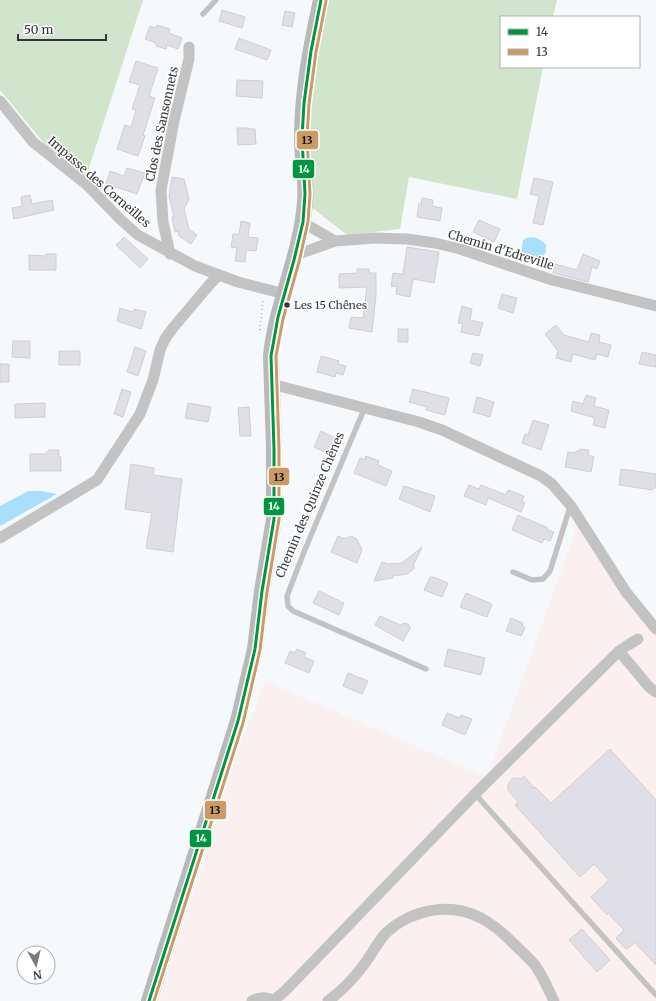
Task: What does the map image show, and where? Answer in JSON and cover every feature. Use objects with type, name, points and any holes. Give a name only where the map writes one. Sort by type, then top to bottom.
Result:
[{"type":"street","points":[[149,1001],[238,721],[255,649],[262,591],[274,519],[275,480],[271,356],[273,335],[296,255],[302,222],[305,201],[302,139],[303,119],[308,67],[321,0]]},
{"type":"street","name":"Clos des Sansonnets","points":[[170,254],[163,222],[161,190],[174,121],[189,58],[189,47]]},
{"type":"street","name":"Impasse des Corneilles","points":[[0,102],[33,142],[87,185],[138,235],[170,254],[219,276],[285,294]]},
{"type":"street","points":[[302,222],[335,241]]},
{"type":"street","name":"Chemin d'Edreville","points":[[296,255],[335,241],[375,238],[407,239],[435,243],[460,249],[552,280],[656,306]]},
{"type":"street","points":[[0,538],[97,480],[140,414],[153,380],[160,350],[165,339],[190,307],[219,276]]},
{"type":"street","points":[[272,386],[279,386],[419,422],[442,430],[541,476],[552,484],[571,506],[626,592],[656,628]]},
{"type":"street","points":[[252,1001],[262,997],[275,1001],[475,794],[619,652],[628,644],[638,639]]},
{"type":"street","points":[[619,652],[649,687],[656,692]]},
{"type":"street","points":[[328,1001],[347,985],[387,932],[415,915],[428,911],[445,909],[462,910],[482,918],[501,932],[534,964],[554,1001]]},
{"type":"lane","points":[[203,14],[216,0]]},
{"type":"lane","name":"Chemin des Quinze Chênes","points":[[365,408],[298,567],[287,596],[288,606],[293,611],[426,669]]},
{"type":"lane","points":[[513,572],[532,580],[543,579],[550,572],[571,506]]},
{"type":"lane","points":[[475,794],[656,995]]},
{"type":"path","points":[[260,336],[263,300]]},
{"type":"shaded area","points":[[577,526],[656,630],[656,1001],[159,1001],[243,737],[265,681],[487,777]]},
{"type":"green space","points":[[0,0],[143,0],[86,177],[53,154],[0,90]]},
{"type":"green space","points":[[325,0],[557,0],[553,16],[500,16],[500,68],[543,68],[517,199],[409,177],[400,229],[347,235],[310,206],[309,115]]},
{"type":"water","points":[[526,238],[537,238],[546,245],[546,251],[540,264],[524,262],[520,259],[523,240]]},
{"type":"water","points":[[28,491],[41,491],[57,494],[0,526],[0,506]]},
{"type":"building","points":[[222,10],[245,17],[242,28],[219,21]]},
{"type":"building","points":[[285,11],[295,13],[292,27],[282,25]]},
{"type":"building","points":[[157,25],[170,29],[169,33],[182,38],[178,49],[167,45],[166,49],[156,46],[156,43],[145,39],[150,26],[155,28]]},
{"type":"building","points":[[239,38],[271,50],[267,60],[235,49]]},
{"type":"building","points":[[136,61],[158,68],[149,96],[155,98],[138,156],[117,149],[125,125],[131,127],[136,110],[132,109],[140,85],[129,82]]},
{"type":"building","points":[[237,80],[263,81],[262,98],[236,96]]},
{"type":"building","points":[[237,128],[255,129],[256,144],[238,145]]},
{"type":"building","points":[[127,168],[145,173],[137,194],[106,184],[110,171],[124,176]]},
{"type":"building","points":[[172,177],[184,179],[189,199],[184,209],[189,229],[197,235],[191,244],[179,236],[178,231],[175,232],[172,217],[174,217],[169,196]]},
{"type":"building","points":[[534,178],[553,182],[543,225],[533,223],[539,196],[530,194]]},
{"type":"building","points":[[30,195],[32,204],[52,200],[54,210],[14,219],[12,208],[22,206],[21,197]]},
{"type":"building","points":[[422,198],[433,200],[432,206],[442,208],[440,221],[417,217],[419,204],[421,204]]},
{"type":"building","points":[[479,220],[500,229],[494,242],[473,232]]},
{"type":"building","points":[[241,221],[250,223],[248,237],[258,238],[256,251],[246,250],[245,262],[235,261],[237,248],[231,247],[233,234],[239,234]]},
{"type":"building","points":[[124,237],[148,259],[140,268],[116,245]]},
{"type":"building","points":[[407,247],[439,252],[434,283],[413,279],[410,297],[396,294],[397,286],[391,287],[393,273],[403,274]]},
{"type":"building","points":[[46,254],[56,254],[56,270],[29,270],[29,255],[46,256]]},
{"type":"building","points":[[583,254],[600,261],[597,269],[592,267],[588,282],[553,273],[555,264],[577,270]]},
{"type":"building","points":[[357,269],[369,269],[369,273],[376,273],[376,295],[372,332],[349,328],[351,317],[363,318],[367,287],[339,288],[339,274],[357,273]]},
{"type":"building","points":[[502,294],[517,298],[513,313],[498,308]]},
{"type":"building","points":[[462,306],[472,309],[470,320],[483,323],[479,336],[461,332],[463,324],[458,323]]},
{"type":"building","points":[[120,308],[133,312],[134,309],[146,312],[141,329],[117,321]]},
{"type":"building","points":[[556,325],[564,335],[589,342],[591,333],[600,335],[599,342],[611,345],[608,357],[597,354],[595,360],[573,354],[571,362],[556,358],[558,351],[545,334]]},
{"type":"building","points":[[398,329],[408,329],[408,342],[398,342]]},
{"type":"building","points":[[13,341],[30,341],[30,358],[12,357]]},
{"type":"building","points":[[135,347],[146,351],[138,376],[127,372]]},
{"type":"building","points":[[59,351],[80,351],[80,365],[59,365]]},
{"type":"building","points":[[642,352],[656,355],[656,367],[639,364]]},
{"type":"building","points":[[473,353],[483,355],[480,366],[470,363]]},
{"type":"building","points":[[321,356],[339,361],[338,364],[346,366],[343,375],[336,373],[335,377],[317,372]]},
{"type":"building","points":[[0,364],[9,364],[9,382],[0,382]]},
{"type":"building","points":[[122,389],[131,392],[123,417],[114,414]]},
{"type":"building","points":[[413,389],[449,398],[445,415],[426,410],[427,407],[409,402]]},
{"type":"building","points":[[586,395],[596,398],[594,406],[609,410],[605,428],[593,425],[595,418],[571,411],[573,401],[583,404]]},
{"type":"building","points":[[477,397],[494,402],[490,417],[473,412]]},
{"type":"building","points":[[45,403],[45,417],[15,418],[15,404]]},
{"type":"building","points":[[188,403],[211,407],[208,422],[185,418]]},
{"type":"building","points":[[249,407],[251,436],[240,436],[238,408]]},
{"type":"building","points":[[533,420],[549,425],[541,450],[522,443],[525,434],[528,435]]},
{"type":"building","points":[[321,431],[339,440],[333,456],[314,447]]},
{"type":"building","points":[[581,449],[589,450],[588,455],[594,457],[591,472],[565,467],[568,452],[574,453]]},
{"type":"building","points":[[49,450],[59,450],[59,457],[61,457],[61,471],[30,471],[30,454],[45,454]]},
{"type":"building","points":[[366,456],[379,461],[378,465],[392,471],[386,486],[354,473],[360,458],[365,460]]},
{"type":"building","points":[[131,464],[154,468],[153,475],[182,479],[173,552],[146,548],[152,513],[125,509]]},
{"type":"building","points":[[621,469],[656,474],[656,488],[653,488],[653,490],[619,485]]},
{"type":"building","points":[[469,485],[479,489],[481,485],[506,495],[508,490],[524,496],[522,502],[525,503],[521,512],[488,498],[486,505],[464,496]]},
{"type":"building","points":[[404,486],[435,496],[430,512],[399,499]]},
{"type":"building","points":[[518,515],[554,532],[550,541],[544,539],[542,543],[512,530]]},
{"type":"building","points":[[338,536],[344,539],[351,536],[357,539],[362,550],[357,563],[331,552]]},
{"type":"building","points":[[422,547],[413,566],[415,568],[407,574],[374,581],[382,562],[388,564],[402,563]]},
{"type":"building","points":[[430,577],[434,577],[448,583],[442,597],[424,590]]},
{"type":"building","points":[[319,591],[344,603],[339,615],[313,603]]},
{"type":"building","points":[[466,593],[492,604],[487,617],[460,607]]},
{"type":"building","points":[[380,616],[400,625],[405,623],[409,625],[410,628],[403,641],[375,625]]},
{"type":"building","points":[[511,618],[523,623],[522,626],[525,628],[521,636],[506,631]]},
{"type":"building","points":[[297,649],[306,653],[304,657],[314,661],[309,673],[285,663],[290,651],[295,653]]},
{"type":"building","points":[[448,649],[485,658],[481,675],[444,666]]},
{"type":"building","points":[[348,673],[368,681],[362,694],[343,686]]},
{"type":"building","points":[[447,713],[460,718],[461,715],[472,719],[465,735],[442,725]]},
{"type":"building","points":[[610,749],[656,800],[656,965],[635,943],[626,949],[616,938],[624,930],[608,913],[607,915],[591,897],[609,880],[594,864],[580,877],[515,805],[518,802],[508,790],[508,785],[512,779],[521,779],[524,776],[534,788],[535,787],[551,803]]},
{"type":"building","points":[[582,929],[610,960],[597,972],[569,940]]},
{"type":"transit line","name":"14","points":[[149,1001],[238,721],[255,649],[262,591],[274,519],[274,449],[271,356],[278,317],[303,222],[305,194],[302,138],[304,103],[311,51],[321,0]]},
{"type":"transit line","name":"13","points":[[154,1001],[243,723],[260,650],[267,592],[279,519],[279,449],[276,356],[283,319],[299,262],[308,222],[310,194],[307,138],[309,104],[316,52],[326,1]]},
{"type":"place","name":"Les 15 Chênes","points":[[287,305]]}]
